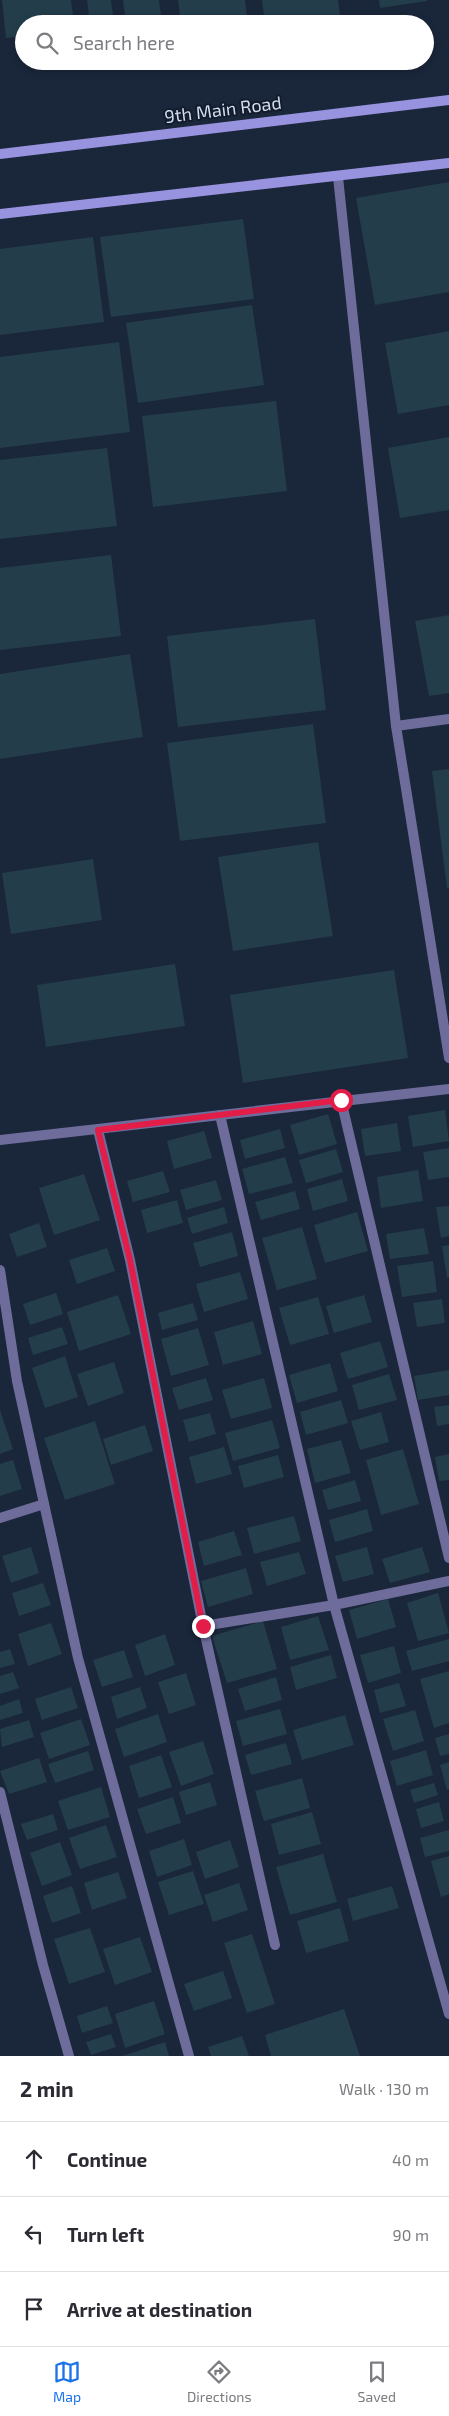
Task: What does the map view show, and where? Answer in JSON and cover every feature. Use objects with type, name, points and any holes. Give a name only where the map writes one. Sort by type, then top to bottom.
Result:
[{"type":"main road","name":"9th Main Road","points":[[0,154],[449,100]]},
{"type":"main road","points":[[0,214],[449,163]]},
{"type":"street","points":[[338,177],[396,726],[449,1058]]},
{"type":"street","points":[[396,726],[449,718]]},
{"type":"street","points":[[0,1140],[449,1089]]},
{"type":"street","points":[[341,1100],[449,1558]]},
{"type":"street","points":[[220,1115],[334,1605],[449,2014]]},
{"type":"street","points":[[98,1130],[130,1260],[203,1626],[275,1945]]},
{"type":"street","points":[[0,1270],[17,1381],[78,1658],[189,2056]]},
{"type":"street","points":[[0,1518],[44,1504]]},
{"type":"street","points":[[203,1626],[334,1605],[449,1581]]},
{"type":"street","points":[[0,1792],[43,1965],[69,2056]]},
{"type":"building","points":[[2,0],[71,0],[73,15],[15,15],[15,37],[6,38]]},
{"type":"building","points":[[87,0],[111,0],[113,15],[89,15]]},
{"type":"building","points":[[123,0],[159,0],[161,15],[125,15]]},
{"type":"building","points":[[178,0],[245,0],[247,15],[180,15]]},
{"type":"building","points":[[262,0],[338,0],[340,15],[264,15]]},
{"type":"building","points":[[379,0],[427,0],[427,1],[380,8]]},
{"type":"building","points":[[449,182],[449,292],[375,305],[356,198]]},
{"type":"building","points":[[243,219],[254,299],[111,317],[100,237]]},
{"type":"building","points":[[93,237],[104,322],[0,335],[0,249]]},
{"type":"building","points":[[252,305],[264,385],[138,403],[126,323]]},
{"type":"building","points":[[449,331],[449,405],[398,414],[385,343]]},
{"type":"building","points":[[119,342],[130,432],[0,448],[0,357]]},
{"type":"building","points":[[276,401],[287,491],[153,507],[142,416]]},
{"type":"building","points":[[449,437],[449,510],[400,518],[388,448]]},
{"type":"building","points":[[107,448],[117,526],[0,539],[0,460]]},
{"type":"building","points":[[111,555],[121,636],[0,650],[0,568]]},
{"type":"building","points":[[449,615],[449,693],[429,696],[415,621]]},
{"type":"building","points":[[315,619],[326,710],[178,727],[167,636]]},
{"type":"building","points":[[130,654],[143,737],[0,759],[0,674]]},
{"type":"building","points":[[313,724],[326,823],[180,841],[167,743]]},
{"type":"building","points":[[449,769],[449,888],[447,888],[432,771]]},
{"type":"building","points":[[318,842],[333,936],[233,951],[218,857]]},
{"type":"building","points":[[93,859],[102,920],[11,934],[2,873]]},
{"type":"building","points":[[175,964],[185,1026],[46,1047],[37,985]]},
{"type":"building","points":[[394,970],[408,1058],[243,1083],[230,995]]},
{"type":"building","points":[[445,1110],[449,1141],[413,1147],[408,1116]]},
{"type":"building","points":[[328,1114],[337,1144],[299,1155],[290,1125]]},
{"type":"building","points":[[397,1123],[401,1151],[365,1156],[361,1129]]},
{"type":"building","points":[[280,1129],[285,1148],[245,1159],[240,1140]]},
{"type":"building","points":[[204,1131],[212,1158],[174,1169],[167,1141]]},
{"type":"building","points":[[449,1148],[449,1177],[428,1180],[423,1152]]},
{"type":"building","points":[[336,1149],[343,1172],[306,1183],[299,1160]]},
{"type":"building","points":[[285,1157],[293,1183],[249,1194],[242,1169]]},
{"type":"building","points":[[418,1170],[423,1201],[381,1208],[377,1177]]},
{"type":"building","points":[[163,1171],[170,1192],[133,1202],[127,1181]]},
{"type":"building","points":[[84,1174],[100,1220],[54,1235],[39,1188]]},
{"type":"building","points":[[342,1179],[348,1201],[313,1211],[307,1189]]},
{"type":"building","points":[[216,1180],[222,1200],[186,1210],[180,1190]]},
{"type":"building","points":[[295,1191],[300,1209],[261,1220],[255,1202]]},
{"type":"building","points":[[177,1200],[183,1223],[147,1233],[141,1210]]},
{"type":"building","points":[[449,1206],[449,1236],[441,1238],[436,1207]]},
{"type":"building","points":[[224,1207],[228,1223],[192,1234],[187,1218]]},
{"type":"building","points":[[357,1212],[368,1251],[325,1263],[314,1225]]},
{"type":"building","points":[[39,1223],[47,1247],[17,1257],[9,1234]]},
{"type":"building","points":[[302,1227],[317,1279],[277,1290],[262,1238]]},
{"type":"building","points":[[424,1228],[429,1254],[390,1259],[386,1234]]},
{"type":"building","points":[[232,1232],[238,1256],[200,1267],[193,1243]]},
{"type":"building","points":[[449,1245],[449,1277],[447,1278],[442,1246]]},
{"type":"building","points":[[107,1248],[115,1271],[77,1284],[69,1260]]},
{"type":"building","points":[[433,1261],[437,1292],[402,1297],[397,1266]]},
{"type":"building","points":[[240,1272],[248,1299],[204,1312],[196,1284]]},
{"type":"building","points":[[56,1293],[63,1314],[30,1325],[23,1304]]},
{"type":"building","points":[[118,1295],[131,1334],[79,1351],[67,1312]]},
{"type":"building","points":[[364,1295],[372,1322],[334,1333],[326,1306]]},
{"type":"building","points":[[318,1297],[329,1334],[290,1345],[279,1308]]},
{"type":"building","points":[[442,1299],[445,1323],[417,1327],[413,1303]]},
{"type":"building","points":[[193,1303],[198,1320],[162,1330],[158,1313]]},
{"type":"building","points":[[253,1321],[262,1354],[223,1365],[214,1332]]},
{"type":"building","points":[[62,1327],[68,1344],[33,1355],[28,1338]]},
{"type":"building","points":[[198,1328],[209,1365],[171,1376],[161,1339]]},
{"type":"building","points":[[380,1341],[388,1367],[348,1379],[340,1353]]},
{"type":"building","points":[[65,1356],[78,1397],[45,1408],[32,1368]]},
{"type":"building","points":[[114,1362],[124,1393],[88,1406],[77,1374]]},
{"type":"building","points":[[330,1363],[338,1391],[297,1403],[289,1375]]},
{"type":"building","points":[[449,1370],[449,1395],[418,1400],[414,1376]]},
{"type":"building","points":[[389,1374],[397,1400],[359,1410],[352,1385]]},
{"type":"building","points":[[206,1378],[213,1400],[179,1410],[172,1388]]},
{"type":"building","points":[[264,1378],[272,1408],[231,1419],[222,1390]]},
{"type":"building","points":[[341,1400],[348,1423],[306,1435],[300,1412]]},
{"type":"building","points":[[449,1405],[449,1424],[437,1426],[434,1407]]},
{"type":"building","points":[[0,1410],[13,1449],[0,1454]]},
{"type":"building","points":[[381,1412],[389,1442],[360,1450],[351,1421]]},
{"type":"building","points":[[210,1413],[216,1434],[189,1442],[183,1420]]},
{"type":"building","points":[[272,1420],[280,1448],[233,1461],[225,1433]]},
{"type":"building","points":[[95,1421],[115,1484],[65,1500],[44,1438]]},
{"type":"building","points":[[145,1425],[153,1451],[111,1465],[103,1439]]},
{"type":"building","points":[[341,1440],[351,1473],[315,1483],[307,1449]]},
{"type":"building","points":[[224,1447],[232,1474],[196,1484],[189,1457]]},
{"type":"building","points":[[403,1449],[419,1504],[381,1515],[366,1460]]},
{"type":"building","points":[[449,1454],[449,1480],[439,1481],[435,1457]]},
{"type":"building","points":[[278,1455],[284,1477],[244,1488],[238,1466]]},
{"type":"building","points":[[13,1460],[22,1489],[0,1496],[0,1464]]},
{"type":"building","points":[[355,1480],[361,1501],[328,1510],[322,1490]]},
{"type":"building","points":[[367,1509],[373,1531],[335,1542],[329,1520]]},
{"type":"building","points":[[294,1516],[301,1541],[254,1554],[247,1528]]},
{"type":"building","points":[[234,1531],[242,1555],[204,1566],[198,1542]]},
{"type":"building","points":[[31,1547],[39,1573],[11,1583],[2,1556]]},
{"type":"building","points":[[367,1547],[374,1574],[343,1582],[335,1556]]},
{"type":"building","points":[[422,1547],[430,1572],[390,1583],[382,1559]]},
{"type":"building","points":[[299,1552],[306,1574],[267,1586],[260,1562]]},
{"type":"building","points":[[246,1568],[253,1594],[208,1607],[201,1581]]},
{"type":"building","points":[[43,1583],[51,1605],[19,1616],[12,1593]]},
{"type":"building","points":[[438,1593],[449,1633],[418,1641],[407,1603]]},
{"type":"building","points":[[388,1599],[396,1627],[357,1639],[349,1610]]},
{"type":"building","points":[[318,1616],[329,1650],[290,1660],[281,1627]]},
{"type":"building","points":[[263,1621],[277,1669],[227,1683],[212,1636]]},
{"type":"building","points":[[51,1623],[62,1654],[28,1666],[18,1634]]},
{"type":"building","points":[[165,1634],[175,1665],[145,1676],[135,1645]]},
{"type":"building","points":[[449,1639],[449,1661],[412,1671],[406,1651]]},
{"type":"building","points":[[394,1646],[401,1673],[368,1683],[360,1655]]},
{"type":"building","points":[[10,1649],[15,1664],[0,1668],[0,1652]]},
{"type":"building","points":[[124,1650],[133,1677],[102,1687],[93,1660]]},
{"type":"building","points":[[331,1655],[337,1678],[296,1690],[290,1667]]},
{"type":"building","points":[[449,1671],[449,1723],[434,1728],[420,1679]]},
{"type":"building","points":[[13,1672],[19,1688],[0,1694],[0,1676]]},
{"type":"building","points":[[186,1673],[196,1705],[169,1714],[158,1682]]},
{"type":"building","points":[[276,1677],[282,1700],[245,1711],[238,1689]]},
{"type":"building","points":[[399,1683],[406,1706],[380,1713],[374,1690]]},
{"type":"building","points":[[71,1687],[78,1708],[42,1720],[35,1699]]},
{"type":"building","points":[[140,1687],[147,1708],[117,1719],[111,1697]]},
{"type":"building","points":[[19,1699],[23,1713],[0,1720],[0,1706]]},
{"type":"building","points":[[280,1709],[287,1734],[243,1746],[236,1721]]},
{"type":"building","points":[[415,1710],[424,1741],[393,1751],[383,1719]]},
{"type":"building","points":[[158,1714],[167,1742],[124,1757],[115,1729]]},
{"type":"building","points":[[345,1715],[354,1745],[302,1760],[293,1730]]},
{"type":"building","points":[[81,1719],[90,1745],[49,1759],[40,1733]]},
{"type":"building","points":[[29,1720],[34,1737],[2,1747],[0,1729]]},
{"type":"building","points":[[449,1734],[449,1754],[440,1756],[435,1738]]},
{"type":"building","points":[[203,1741],[214,1774],[181,1786],[169,1752]]},
{"type":"building","points":[[286,1743],[292,1764],[251,1775],[245,1755]]},
{"type":"building","points":[[426,1750],[433,1775],[397,1786],[390,1761]]},
{"type":"building","points":[[88,1751],[94,1770],[55,1783],[48,1764]]},
{"type":"building","points":[[161,1755],[172,1787],[139,1798],[129,1766]]},
{"type":"building","points":[[39,1758],[47,1782],[9,1794],[0,1771]]},
{"type":"building","points":[[449,1762],[449,1789],[447,1790],[440,1765]]},
{"type":"building","points":[[302,1778],[310,1808],[264,1821],[255,1791]]},
{"type":"building","points":[[210,1782],[217,1805],[186,1815],[179,1792]]},
{"type":"building","points":[[434,1783],[438,1795],[414,1803],[410,1790]]},
{"type":"building","points":[[101,1787],[110,1817],[68,1830],[58,1801]]},
{"type":"building","points":[[173,1797],[181,1823],[146,1834],[137,1809]]},
{"type":"building","points":[[439,1802],[444,1821],[421,1828],[416,1809]]},
{"type":"building","points":[[312,1812],[321,1844],[279,1855],[271,1824]]},
{"type":"building","points":[[53,1814],[58,1830],[27,1840],[21,1824]]},
{"type":"building","points":[[106,1825],[117,1857],[80,1869],[69,1838]]},
{"type":"building","points":[[449,1830],[449,1851],[425,1857],[420,1838]]},
{"type":"building","points":[[184,1839],[192,1865],[157,1877],[149,1851]]},
{"type":"building","points":[[230,1840],[239,1867],[205,1879],[196,1852]]},
{"type":"building","points":[[60,1842],[72,1875],[42,1886],[30,1853]]},
{"type":"building","points":[[323,1854],[337,1902],[290,1915],[276,1867]]},
{"type":"building","points":[[449,1856],[449,1894],[441,1897],[431,1861]]},
{"type":"building","points":[[193,1871],[204,1904],[169,1915],[158,1882]]},
{"type":"building","points":[[118,1872],[127,1898],[92,1910],[84,1883]]},
{"type":"building","points":[[239,1883],[248,1910],[213,1922],[204,1895]]},
{"type":"building","points":[[72,1886],[81,1913],[52,1923],[43,1896]]},
{"type":"building","points":[[392,1886],[399,1908],[353,1921],[347,1899]]},
{"type":"building","points":[[340,1908],[349,1941],[306,1953],[297,1921]]},
{"type":"building","points":[[90,1928],[105,1972],[69,1984],[54,1939]]},
{"type":"building","points":[[252,1934],[275,2004],[247,2013],[224,1943]]},
{"type":"building","points":[[140,1937],[152,1972],[115,1985],[103,1949]]},
{"type":"building","points":[[223,1971],[232,1998],[194,2011],[184,1984]]},
{"type":"building","points":[[154,2001],[165,2034],[125,2048],[115,2014]]},
{"type":"building","points":[[107,2006],[113,2023],[82,2033],[77,2016]]},
{"type":"building","points":[[344,2009],[360,2056],[271,2056],[265,2035]]},
{"type":"building","points":[[111,2034],[116,2047],[91,2055],[86,2042]]},
{"type":"building","points":[[242,2036],[249,2056],[211,2056],[208,2047]]},
{"type":"building","points":[[165,2042],[169,2056],[122,2056]]},
{"type":"route","points":[[203,1626],[130,1260],[98,1130],[341,1100]]}]
